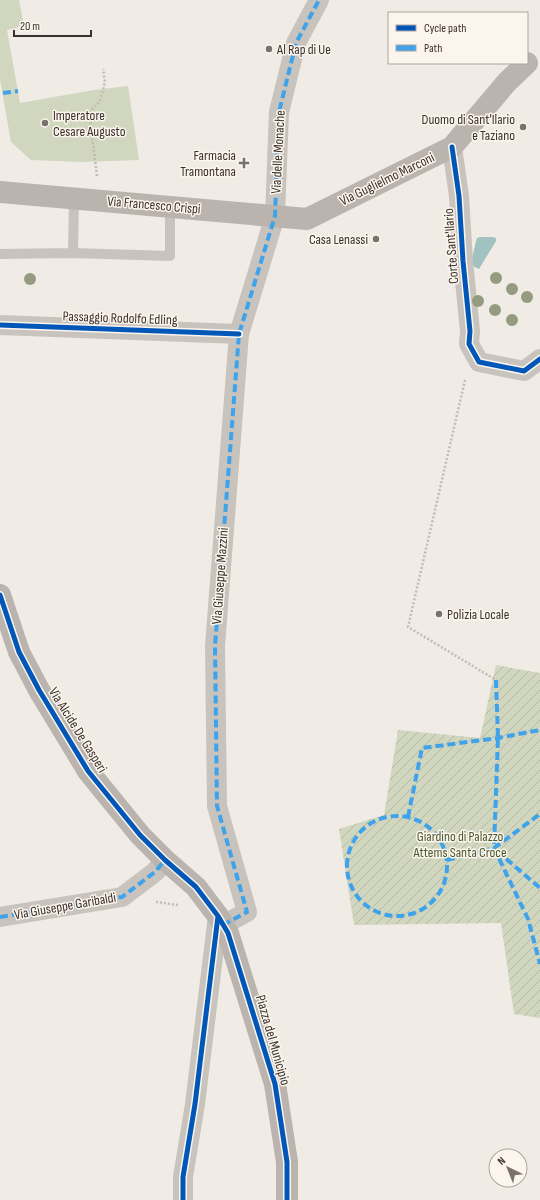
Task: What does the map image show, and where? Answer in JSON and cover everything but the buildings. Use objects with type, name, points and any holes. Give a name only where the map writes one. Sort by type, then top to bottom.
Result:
[{"type":"main road","name":"Via Guglielmo Marconi","points":[[528,62],[540,50]]},
{"type":"main road","name":"Via Guglielmo Marconi","points":[[308,219],[452,147],[507,82],[526,64]]},
{"type":"main road","name":"Via Francesco Crispi","points":[[0,192],[308,219]]},
{"type":"main road","name":"Via Alcide De Gasperi","points":[[0,595],[19,652],[39,690],[88,771],[140,835],[166,860]]},
{"type":"main road","name":"Piazza del Municipio","points":[[166,860],[196,887],[228,933],[275,1084],[287,1162],[287,1200]]},
{"type":"street","name":"Via delle Monache","points":[[275,216],[279,112],[296,43],[319,0]]},
{"type":"street","name":"Corte Sant'Ilario","points":[[452,147],[460,196],[463,261],[470,331],[469,344]]},
{"type":"street","name":"Via Giuseppe Mazzini","points":[[221,921],[247,912],[217,806],[215,646],[239,334],[275,216]]},
{"type":"street","name":"Passaggio Rodolfo Edling","points":[[0,325],[239,334]]},
{"type":"street","points":[[469,344],[479,362],[524,371],[540,359]]},
{"type":"street","name":"Via Giuseppe Garibaldi","points":[[0,917],[122,897],[155,872],[166,860]]},
{"type":"street","points":[[183,1200],[182,1177],[195,1104],[221,921]]},
{"type":"lane","points":[[73,253],[74,199]]},
{"type":"lane","points":[[0,254],[73,253],[170,256],[170,207]]},
{"type":"path","points":[[100,201],[89,113],[100,101],[105,82],[102,69]]},
{"type":"path","points":[[469,344],[465,381],[408,627],[496,680]]},
{"type":"path","points":[[122,897],[185,906]]},
{"type":"green space","points":[[0,0],[19,0],[24,26],[7,30],[20,103],[94,90],[128,86],[139,160],[83,162],[31,160],[11,142],[0,79]]},
{"type":"green space","name":"Giardino di Palazzo Attems Santa Croce","points":[[496,665],[540,673],[540,1018],[514,1014],[501,923],[354,925],[339,829],[384,815],[398,730],[480,738]]},
{"type":"water","points":[[493,237],[496,238],[496,241],[479,269],[471,263],[477,238]]},
{"type":"marked path","points":[[223,925],[247,912],[217,806],[215,646],[239,334],[275,216],[279,112],[296,43],[319,0]]},
{"type":"marked path","points":[[3,93],[18,91]]},
{"type":"marked path","points":[[496,680],[498,738],[494,848],[528,919],[540,964]]},
{"type":"marked path","points":[[408,817],[422,748],[498,738],[540,730]]},
{"type":"marked path","points":[[447,860],[494,848],[540,814]]},
{"type":"marked path","points":[[397,816],[416,820],[432,831],[443,847],[447,866],[443,885],[432,901],[416,912],[397,916],[378,912],[362,901],[351,885],[347,866],[351,847],[362,831],[378,820],[397,816]]},
{"type":"marked path","points":[[497,851],[540,888]]},
{"type":"marked path","points":[[0,917],[122,897],[155,872],[165,860]]},
{"type":"cycle path","points":[[452,147],[459,196],[463,261],[470,331],[469,344],[479,362],[524,371],[540,359]]},
{"type":"cycle path","points":[[0,325],[239,334]]},
{"type":"cycle path","points":[[0,595],[19,652],[39,690],[88,771],[140,835],[165,860],[196,887],[218,916],[228,933],[275,1084],[287,1162],[287,1200]]},
{"type":"cycle path","points":[[183,1200],[183,1177],[195,1104],[218,916]]},
{"type":"place","name":"Al Rap di Ue","points":[[269,49]]},
{"type":"place","name":"Imperatore Cesare Augusto","points":[[45,123]]},
{"type":"place","name":"Duomo di Sant'Ilario e Taziano","points":[[523,127]]},
{"type":"place","name":"Farmacia Tramontana","points":[[244,163]]},
{"type":"place","name":"Casa Lenassi","points":[[376,239]]},
{"type":"place","name":"Polizia Locale","points":[[439,614]]}]
